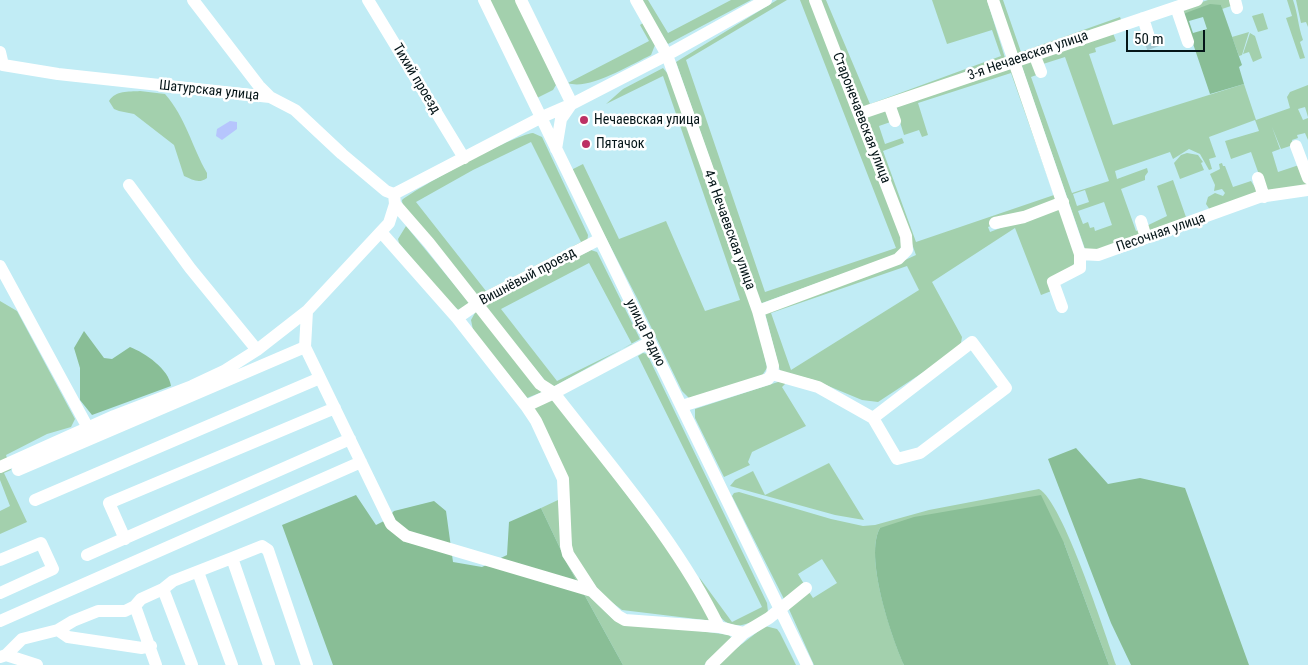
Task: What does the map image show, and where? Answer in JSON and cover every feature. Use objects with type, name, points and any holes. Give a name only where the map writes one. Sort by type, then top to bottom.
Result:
[{"type":"street","points":[[193,0],[259,86],[270,97]]},
{"type":"street","name":"Тихий проезд","points":[[368,0],[464,158]]},
{"type":"street","name":"улица Радио","points":[[484,0],[807,665]]},
{"type":"street","points":[[521,0],[572,104]]},
{"type":"street","name":"4-я Нечаевская улица","points":[[636,0],[667,55],[758,311],[770,352],[772,374]]},
{"type":"street","points":[[0,467],[224,371],[256,350],[307,310],[389,223],[395,199],[464,158],[542,116],[572,104],[667,55],[766,0]]},
{"type":"street","name":"Старонечаевская улица","points":[[758,311],[898,259],[907,250],[906,236],[815,0]]},
{"type":"street","points":[[993,0],[1080,254],[1080,268],[1053,282],[1062,307]]},
{"type":"street","points":[[1186,3],[1188,42]]},
{"type":"street","name":"3-я Нечаевская улица","points":[[860,114],[1034,54],[1139,15],[1186,3]]},
{"type":"street","points":[[1139,15],[1149,37]]},
{"type":"street","points":[[1034,54],[1041,72]]},
{"type":"street","name":"Шатурская улица","points":[[1,61],[58,74],[270,97],[295,110],[342,154],[395,199],[540,384],[554,392],[660,530],[698,585],[719,627]]},
{"type":"street","points":[[556,151],[561,119],[572,104]]},
{"type":"street","points":[[889,104],[895,121]]},
{"type":"street","points":[[1296,146],[1308,178]]},
{"type":"street","points":[[1258,178],[1264,197]]},
{"type":"street","points":[[129,185],[190,268],[256,350]]},
{"type":"street","name":"Песочная улица","points":[[1080,254],[1098,255],[1264,197],[1308,190]]},
{"type":"street","points":[[994,223],[1024,217],[1063,202]]},
{"type":"street","points":[[1140,221],[1146,238]]},
{"type":"street","points":[[381,232],[457,318],[536,421],[563,479],[568,554],[592,591],[610,610],[625,620],[719,627],[744,633]]},
{"type":"street","name":"Вишнёвый проезд","points":[[457,318],[476,304],[600,239]]},
{"type":"street","points":[[0,266],[88,428]]},
{"type":"street","points":[[307,310],[305,347],[391,524],[406,536],[592,591]]},
{"type":"street","points":[[526,406],[650,342]]},
{"type":"street","points":[[682,406],[762,382],[772,374],[818,387],[873,418],[897,459],[920,453],[1006,388],[972,342],[873,418]]},
{"type":"street","points":[[18,470],[305,347]]},
{"type":"street","points":[[35,500],[320,378]]},
{"type":"street","points":[[125,539],[109,503],[334,408]]},
{"type":"street","points":[[87,556],[350,439]]},
{"type":"street","points":[[0,621],[361,462]]},
{"type":"street","points":[[0,560],[41,543],[53,569],[0,592]]},
{"type":"street","points":[[3,656],[22,639],[58,630],[73,621],[98,611],[125,610],[163,589],[172,580],[198,572],[262,546],[268,550],[306,665]]},
{"type":"street","points":[[232,558],[269,665]]},
{"type":"street","points":[[198,572],[232,665]]},
{"type":"street","points":[[711,665],[744,633],[769,618],[806,588]]},
{"type":"street","points":[[163,589],[192,665]]},
{"type":"street","points":[[135,606],[151,646],[156,665]]},
{"type":"street","points":[[58,630],[68,637],[142,648],[151,646]]},
{"type":"street","points":[[3,656],[37,665]]},
{"type":"green space","points":[[486,0],[517,0],[556,85],[553,90],[537,98]]},
{"type":"green space","points":[[638,0],[648,0],[668,33],[731,0],[751,0],[668,44]]},
{"type":"green space","points":[[777,0],[787,0],[686,60],[765,292],[896,248],[800,0],[810,0],[903,243],[898,254],[762,303],[760,302],[676,62]]},
{"type":"green space","points":[[819,0],[826,0],[870,104],[1001,56],[992,30],[947,44],[932,0],[987,0],[1005,58],[862,110]]},
{"type":"green space","points":[[998,0],[1003,0],[1021,52],[1120,17],[1122,22],[1016,54]]},
{"type":"green space","points":[[1208,0],[1233,0],[1234,5],[1222,9],[1221,5],[1183,14],[1181,9]]},
{"type":"green space","points":[[1287,0],[1293,0],[1295,5],[1303,40],[1300,42],[1305,58],[1300,59],[1286,18],[1292,16]]},
{"type":"green space","points":[[1296,0],[1308,0],[1308,27],[1306,22],[1301,23]]},
{"type":"green space","points":[[1210,4],[1221,5],[1242,65],[1239,67],[1244,84],[1210,94],[1183,14]],"holes":[[[1203,17],[1207,29],[1193,33],[1189,21]]]},
{"type":"green space","points":[[1263,13],[1268,29],[1258,32],[1252,16]]},
{"type":"green space","points":[[643,23],[655,45],[651,55],[598,80],[577,84],[568,83],[649,41],[640,25]]},
{"type":"green space","points":[[1249,32],[1242,55],[1239,56],[1232,37]]},
{"type":"green space","points":[[1113,33],[1116,41],[1095,48],[1096,52],[1089,54],[1113,125],[1244,84],[1256,120],[1290,108],[1287,97],[1290,92],[1308,85],[1308,117],[1305,107],[1298,109],[1303,120],[1308,118],[1308,140],[1305,133],[1297,135],[1298,138],[1292,140],[1293,145],[1281,149],[1272,127],[1280,149],[1272,152],[1278,172],[1299,165],[1307,185],[1268,193],[1263,186],[1251,152],[1231,159],[1225,141],[1259,131],[1255,120],[1209,137],[1216,157],[1209,159],[1212,169],[1209,170],[1200,154],[1189,149],[1173,159],[1170,152],[1115,171],[1117,179],[1147,168],[1148,172],[1145,180],[1121,189],[1136,231],[1167,216],[1157,186],[1173,180],[1187,220],[1093,253],[1085,249],[1021,64]],"holes":[[[1065,57],[1109,181],[1072,193],[1031,77],[1045,72],[1043,64]],[[1085,190],[1089,202],[1077,206],[1073,194]],[[1104,202],[1112,225],[1095,231],[1094,227],[1090,228],[1088,222],[1083,224],[1078,211]]]},
{"type":"green space","points":[[1250,33],[1255,36],[1262,58],[1253,62],[1249,52],[1243,54]]},
{"type":"green space","points":[[663,68],[668,74],[756,316],[767,368],[761,377],[689,398],[682,391],[637,298],[573,174],[573,169],[583,164],[619,239],[666,221],[705,311],[740,300],[663,76],[606,104],[623,89]]},
{"type":"green space","points":[[1011,68],[1057,200],[988,227],[990,232],[1058,206],[1077,260],[1054,290],[1041,295],[1015,228],[932,282],[962,337],[961,343],[954,352],[878,402],[862,400],[814,380],[780,371],[765,313],[883,270],[916,255],[866,117]],"holes":[[[1011,73],[1054,195],[916,242],[883,151],[904,143],[902,138],[885,144],[879,126],[899,119],[904,135],[919,130],[922,137],[928,135],[918,103]],[[907,266],[919,290],[791,370],[771,313]]]},
{"type":"green space","points":[[140,91],[165,94],[172,103],[184,123],[207,173],[207,178],[199,181],[184,176],[174,145],[134,114],[114,109],[109,101],[119,93]]},
{"type":"green space","points":[[533,133],[542,137],[588,235],[587,243],[479,301],[403,209],[402,200],[467,162],[522,136]],"holes":[[[531,142],[581,242],[486,291],[416,202],[473,170]]]},
{"type":"green space","points":[[1187,153],[1198,155],[1203,162],[1201,163],[1204,170],[1180,179],[1174,163],[1181,155]]},
{"type":"green space","points":[[1222,163],[1233,187],[1251,181],[1259,194],[1210,210],[1206,204],[1208,197],[1215,193],[1223,196],[1225,193],[1222,189],[1214,191],[1215,185],[1210,174],[1220,169],[1219,164]]},
{"type":"green space","points":[[406,226],[471,305],[459,310],[452,306],[399,243],[398,239]]},
{"type":"green space","points":[[591,250],[597,252],[640,339],[632,344],[589,263],[501,309],[557,381],[622,349],[551,388],[483,305]]},
{"type":"green space","points":[[0,301],[17,311],[75,419],[71,427],[47,434],[6,455],[11,470],[4,473],[27,522],[0,534],[0,511],[10,506],[0,480]]},
{"type":"green space","points":[[476,311],[542,392],[527,398],[473,330],[471,320]]},
{"type":"green space","points":[[84,331],[104,358],[112,359],[130,347],[142,353],[161,368],[171,386],[92,415],[80,400],[80,368],[74,348]]},
{"type":"green space","points":[[643,353],[647,354],[767,603],[768,612],[753,621],[741,625],[731,624],[723,620],[710,602],[699,577],[732,622],[762,607],[638,356]]},
{"type":"green space","points":[[781,381],[787,382],[782,387],[806,426],[752,452],[748,462],[750,465],[724,477],[695,418],[695,409]]},
{"type":"green space","points":[[550,398],[562,409],[686,573],[713,621],[622,610],[601,594],[572,552],[568,490],[530,405]]},
{"type":"green space","points":[[1076,448],[1108,484],[1140,478],[1185,488],[1249,665],[1131,665],[1111,623],[1048,459]]},
{"type":"green space","points":[[829,463],[864,520],[835,515],[730,486],[735,480],[753,471],[765,495]]},
{"type":"green space","points":[[1039,489],[1049,499],[1071,542],[1116,665],[1109,665],[1064,543],[880,528],[876,541],[875,557],[877,576],[886,616],[904,665],[814,665],[788,607],[809,592],[813,598],[837,583],[822,559],[798,574],[804,584],[784,599],[732,496],[734,493],[739,492],[831,519],[863,526],[875,525],[929,510]]},
{"type":"green space","points":[[356,495],[376,525],[384,521],[394,511],[434,501],[446,511],[453,562],[482,567],[507,555],[509,522],[541,508],[568,565],[623,665],[333,665],[282,525]]},
{"type":"green space","points":[[1041,495],[1064,543],[1109,665],[904,665],[886,616],[877,576],[876,541],[880,528],[914,517]]},
{"type":"green space","points":[[558,500],[561,527],[590,597],[613,619],[729,635],[733,640],[704,665],[623,665],[568,565],[541,508]]},
{"type":"green space","points":[[765,626],[777,629],[796,665],[715,665]]},
{"type":"water","points":[[230,121],[237,122],[237,129],[222,140],[216,136],[217,129]]},
{"type":"tunnel","points":[[1149,37],[1155,54]]},
{"type":"place","name":"Нечаевская улица","points":[[584,120]]},
{"type":"place","name":"Пятачок","points":[[586,144]]}]
